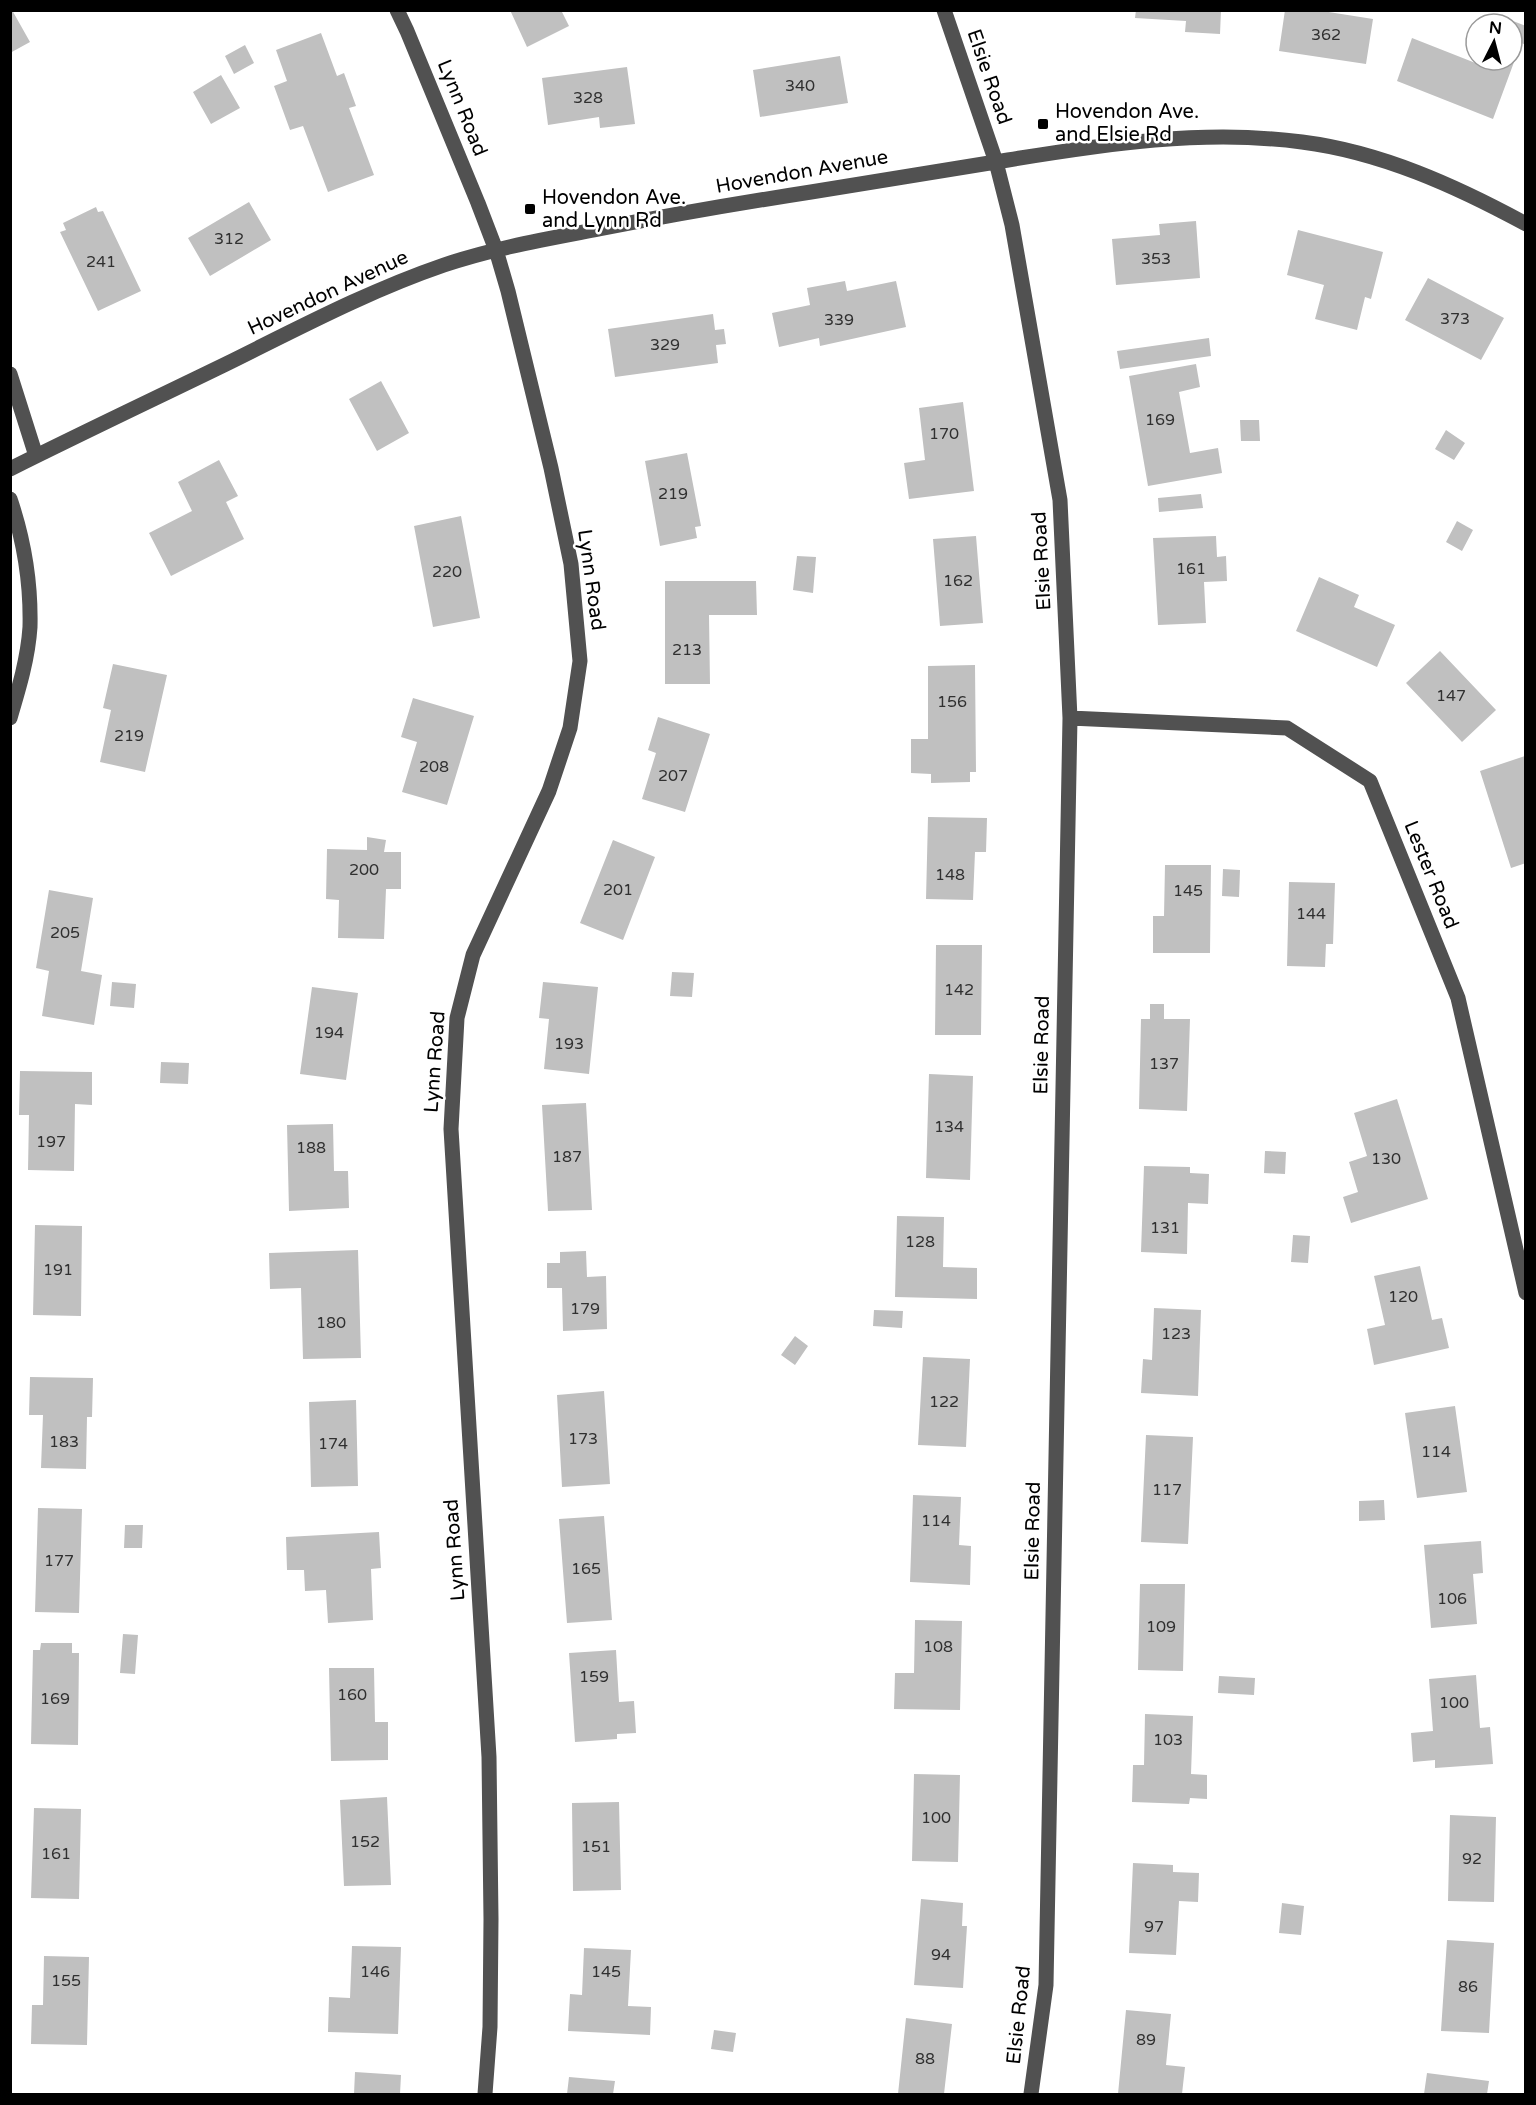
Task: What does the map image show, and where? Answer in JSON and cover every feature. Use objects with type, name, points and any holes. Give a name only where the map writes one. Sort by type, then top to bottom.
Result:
[{"type":"street","name":"Lynn Road","points":[[397,10],[496,250],[508,291],[551,468],[571,564],[580,661],[570,728],[549,791],[473,955],[456,1018],[451,1130],[489,1768],[490,2027],[485,2094]]},
{"type":"street","name":"Elsie Road","points":[[944,10],[996,162],[1012,225],[1060,500],[1070,718],[1046,1985],[1031,2094]]},
{"type":"street","name":"Hovendon Avenue","points":[[10,469],[386,287],[446,264],[496,250],[654,218],[996,162],[1139,140],[1196,136],[1251,137],[1306,142],[1359,154],[1416,172],[1475,196],[1526,224]]},
{"type":"street","points":[[10,374],[36,456]]},
{"type":"street","points":[[10,499],[18,520],[27,572],[30,628],[22,677],[10,718]]},
{"type":"street","name":"Lester Road","points":[[1070,718],[1287,728],[1370,781],[1458,998],[1526,1293]]},
{"type":"building","points":[[10,10],[30,42],[10,53]]},
{"type":"building","points":[[510,10],[561,10],[569,26],[527,47]]},
{"type":"building","points":[[1136,10],[1221,10],[1220,34],[1185,32],[1186,21],[1135,18]]},
{"type":"building","points":[[1285,10],[1316,10],[1373,19],[1366,64],[1279,51]]},
{"type":"building","points":[[1524,25],[1526,26],[1526,45],[1524,44]]},
{"type":"building","points":[[321,33],[337,76],[344,73],[356,106],[349,108],[374,175],[328,192],[303,126],[290,130],[274,86],[287,81],[276,50]]},
{"type":"building","points":[[1412,38],[1464,58],[1464,72],[1510,72],[1493,119],[1397,81]]},
{"type":"building","points":[[245,45],[254,63],[234,74],[225,56]]},
{"type":"building","points":[[840,56],[848,103],[760,117],[753,70]]},
{"type":"building","points":[[627,67],[635,124],[600,128],[599,117],[548,125],[542,78]]},
{"type":"building","points":[[221,75],[240,108],[211,124],[193,92]]},
{"type":"building","points":[[249,202],[271,240],[210,276],[188,238]]},
{"type":"building","points":[[96,207],[98,212],[103,211],[141,291],[98,311],[60,232],[66,230],[63,223]]},
{"type":"building","points":[[1196,221],[1200,278],[1116,285],[1112,239],[1160,235],[1159,224]]},
{"type":"building","points":[[1298,230],[1383,252],[1371,299],[1365,297],[1357,330],[1315,319],[1324,285],[1287,275]]},
{"type":"building","points":[[1428,278],[1504,318],[1481,360],[1405,320]]},
{"type":"building","points":[[845,281],[847,291],[896,281],[906,327],[820,346],[819,338],[779,347],[772,313],[810,305],[807,288]]},
{"type":"building","points":[[713,314],[715,330],[724,329],[726,344],[716,345],[718,363],[615,377],[608,329]]},
{"type":"building","points":[[1209,338],[1211,356],[1120,369],[1117,351]]},
{"type":"building","points":[[1196,364],[1200,387],[1179,392],[1190,453],[1218,448],[1222,473],[1148,486],[1129,376]]},
{"type":"building","points":[[381,381],[409,433],[377,451],[349,399]]},
{"type":"building","points":[[963,402],[974,491],[909,499],[904,463],[925,460],[919,408]]},
{"type":"building","points":[[1240,420],[1259,420],[1260,441],[1241,441]]},
{"type":"building","points":[[1446,430],[1465,443],[1454,460],[1435,449]]},
{"type":"building","points":[[687,453],[701,526],[695,527],[697,538],[660,546],[645,461]]},
{"type":"building","points":[[219,460],[238,496],[226,502],[244,539],[171,576],[149,533],[192,511],[178,482]]},
{"type":"building","points":[[1201,494],[1203,508],[1159,512],[1158,498]]},
{"type":"building","points":[[461,516],[480,618],[433,627],[414,526]]},
{"type":"building","points":[[1457,521],[1473,530],[1462,551],[1446,542]]},
{"type":"building","points":[[976,536],[983,623],[940,626],[933,539]]},
{"type":"building","points":[[1216,536],[1217,557],[1226,556],[1227,581],[1204,582],[1206,623],[1158,625],[1153,538]]},
{"type":"building","points":[[797,556],[816,557],[813,593],[793,590]]},
{"type":"building","points":[[1319,577],[1359,595],[1354,607],[1395,625],[1377,667],[1296,631]]},
{"type":"building","points":[[665,581],[756,581],[757,615],[709,615],[710,684],[665,684]]},
{"type":"building","points":[[1440,651],[1496,710],[1462,742],[1406,683]]},
{"type":"building","points":[[113,664],[167,675],[145,772],[100,762],[111,710],[103,708]]},
{"type":"building","points":[[975,665],[976,772],[970,772],[970,782],[931,783],[931,774],[911,773],[911,739],[928,739],[928,666]]},
{"type":"building","points":[[413,698],[474,716],[447,805],[402,792],[417,742],[401,737]]},
{"type":"building","points":[[658,717],[710,734],[685,812],[642,799],[656,753],[648,750]]},
{"type":"building","points":[[1525,756],[1526,863],[1511,868],[1480,771]]},
{"type":"building","points":[[928,817],[987,818],[986,852],[975,852],[973,900],[926,899]]},
{"type":"building","points":[[367,837],[386,840],[384,852],[401,852],[401,889],[386,889],[384,939],[338,938],[339,900],[326,899],[327,849],[367,850]]},
{"type":"building","points":[[613,840],[655,857],[623,940],[580,923]]},
{"type":"building","points":[[1165,865],[1211,865],[1210,953],[1153,953],[1153,916],[1164,916]]},
{"type":"building","points":[[1223,869],[1240,870],[1239,897],[1222,896]]},
{"type":"building","points":[[1289,882],[1335,883],[1333,944],[1326,944],[1325,967],[1287,966]]},
{"type":"building","points":[[49,890],[93,898],[81,971],[102,975],[94,1025],[42,1016],[49,971],[36,968]]},
{"type":"building","points":[[936,945],[982,945],[981,1035],[935,1035]]},
{"type":"building","points":[[672,972],[694,973],[692,997],[670,996]]},
{"type":"building","points":[[112,982],[136,984],[134,1008],[110,1006]]},
{"type":"building","points":[[543,982],[598,987],[589,1074],[544,1069],[549,1019],[539,1018]]},
{"type":"building","points":[[312,987],[358,993],[346,1080],[300,1074]]},
{"type":"building","points":[[1150,1004],[1164,1004],[1164,1019],[1190,1019],[1187,1111],[1139,1109],[1141,1019],[1150,1019]]},
{"type":"building","points":[[161,1062],[189,1063],[188,1084],[160,1083]]},
{"type":"building","points":[[20,1071],[92,1072],[92,1105],[75,1104],[74,1171],[28,1170],[29,1115],[19,1115]]},
{"type":"building","points":[[929,1074],[973,1076],[970,1180],[926,1178]]},
{"type":"building","points":[[1397,1099],[1428,1199],[1351,1223],[1343,1197],[1358,1192],[1349,1162],[1367,1156],[1354,1113]]},
{"type":"building","points":[[586,1103],[592,1210],[548,1211],[542,1105]]},
{"type":"building","points":[[333,1124],[334,1171],[348,1171],[349,1208],[289,1211],[287,1125]]},
{"type":"building","points":[[1265,1151],[1286,1152],[1285,1174],[1264,1173]]},
{"type":"building","points":[[1144,1166],[1190,1167],[1190,1173],[1209,1174],[1208,1204],[1188,1203],[1187,1254],[1141,1252]]},
{"type":"building","points":[[897,1216],[944,1217],[943,1267],[977,1268],[977,1299],[895,1297]]},
{"type":"building","points":[[35,1225],[82,1226],[81,1316],[33,1315]]},
{"type":"building","points":[[1293,1235],[1310,1236],[1308,1263],[1291,1262]]},
{"type":"building","points":[[358,1250],[361,1358],[303,1359],[301,1288],[270,1289],[269,1253]]},
{"type":"building","points":[[586,1251],[587,1277],[606,1276],[607,1329],[563,1331],[562,1288],[547,1288],[547,1263],[560,1263],[560,1252]]},
{"type":"building","points":[[1420,1266],[1432,1320],[1442,1318],[1449,1348],[1374,1365],[1367,1329],[1385,1325],[1374,1276]]},
{"type":"building","points":[[1154,1308],[1201,1310],[1198,1396],[1141,1393],[1143,1359],[1152,1360]]},
{"type":"building","points":[[874,1310],[903,1311],[902,1328],[873,1326]]},
{"type":"building","points":[[795,1336],[808,1346],[795,1365],[781,1355]]},
{"type":"building","points":[[923,1357],[970,1359],[966,1447],[918,1445]]},
{"type":"building","points":[[30,1377],[93,1378],[92,1417],[87,1417],[86,1469],[41,1468],[43,1415],[29,1415]]},
{"type":"building","points":[[604,1391],[610,1484],[562,1487],[557,1395]]},
{"type":"building","points":[[356,1400],[358,1486],[311,1487],[309,1402]]},
{"type":"building","points":[[1455,1406],[1467,1492],[1417,1498],[1405,1413]]},
{"type":"building","points":[[1146,1435],[1193,1437],[1188,1544],[1141,1542]]},
{"type":"building","points":[[913,1495],[961,1497],[959,1545],[971,1546],[970,1585],[910,1582]]},
{"type":"building","points":[[1384,1500],[1385,1520],[1359,1521],[1359,1501]]},
{"type":"building","points":[[38,1508],[82,1509],[79,1613],[35,1612]]},
{"type":"building","points":[[604,1516],[612,1620],[567,1623],[559,1519]]},
{"type":"building","points":[[125,1525],[143,1525],[142,1548],[124,1548]]},
{"type":"building","points":[[379,1532],[381,1568],[371,1569],[373,1620],[328,1623],[326,1590],[305,1591],[304,1570],[287,1570],[286,1537]]},
{"type":"building","points":[[1481,1541],[1483,1573],[1473,1574],[1477,1624],[1431,1628],[1424,1545]]},
{"type":"building","points":[[1140,1584],[1185,1584],[1183,1671],[1138,1670]]},
{"type":"building","points":[[915,1620],[962,1621],[960,1710],[894,1709],[895,1673],[914,1673]]},
{"type":"building","points":[[123,1634],[138,1635],[135,1674],[120,1673]]},
{"type":"building","points":[[41,1643],[72,1643],[72,1653],[79,1653],[78,1745],[31,1744],[33,1650],[40,1650]]},
{"type":"building","points":[[616,1650],[619,1702],[634,1701],[636,1733],[617,1734],[617,1739],[575,1742],[569,1653]]},
{"type":"building","points":[[329,1668],[374,1668],[375,1722],[388,1722],[388,1760],[331,1761]]},
{"type":"building","points":[[1476,1675],[1480,1728],[1490,1727],[1493,1764],[1435,1768],[1435,1760],[1413,1762],[1411,1733],[1433,1731],[1429,1679]]},
{"type":"building","points":[[1219,1676],[1255,1678],[1254,1695],[1218,1693]]},
{"type":"building","points":[[1145,1714],[1193,1716],[1191,1774],[1207,1775],[1207,1799],[1190,1798],[1189,1804],[1132,1802],[1133,1765],[1144,1765]]},
{"type":"building","points":[[914,1774],[960,1775],[958,1862],[912,1861]]},
{"type":"building","points":[[387,1797],[391,1885],[344,1886],[340,1800]]},
{"type":"building","points":[[619,1802],[621,1890],[573,1891],[572,1803]]},
{"type":"building","points":[[34,1808],[81,1809],[79,1899],[31,1898]]},
{"type":"building","points":[[1450,1815],[1496,1817],[1494,1902],[1448,1901]]},
{"type":"building","points":[[1133,1863],[1173,1865],[1173,1872],[1199,1873],[1198,1902],[1179,1901],[1176,1955],[1129,1953]]},
{"type":"building","points":[[921,1899],[963,1903],[962,1926],[967,1926],[963,1988],[914,1985]]},
{"type":"building","points":[[1282,1903],[1304,1906],[1301,1935],[1279,1933]]},
{"type":"building","points":[[1447,1940],[1494,1943],[1489,2033],[1441,2031]]},
{"type":"building","points":[[352,1946],[401,1947],[398,2034],[328,2032],[329,1997],[350,1998]]},
{"type":"building","points":[[584,1948],[631,1950],[628,2006],[651,2007],[650,2035],[568,2031],[570,1994],[582,1995]]},
{"type":"building","points":[[44,1956],[89,1957],[87,2045],[31,2044],[32,2005],[43,2005]]},
{"type":"building","points":[[1126,2010],[1171,2014],[1166,2065],[1185,2067],[1182,2094],[1118,2094]]},
{"type":"building","points":[[906,2018],[952,2024],[944,2094],[898,2094]]},
{"type":"building","points":[[714,2030],[736,2033],[733,2052],[711,2049]]},
{"type":"building","points":[[355,2072],[401,2075],[400,2094],[354,2094]]},
{"type":"building","points":[[1427,2073],[1489,2081],[1487,2094],[1424,2094]]},
{"type":"building","points":[[569,2077],[615,2081],[613,2094],[567,2094]]},
{"type":"place","name":"Hovendon Ave. and Elsie Rd","points":[[1043,124]]},
{"type":"place","name":"Hovendon Ave. and Lynn Rd","points":[[530,209]]}]
